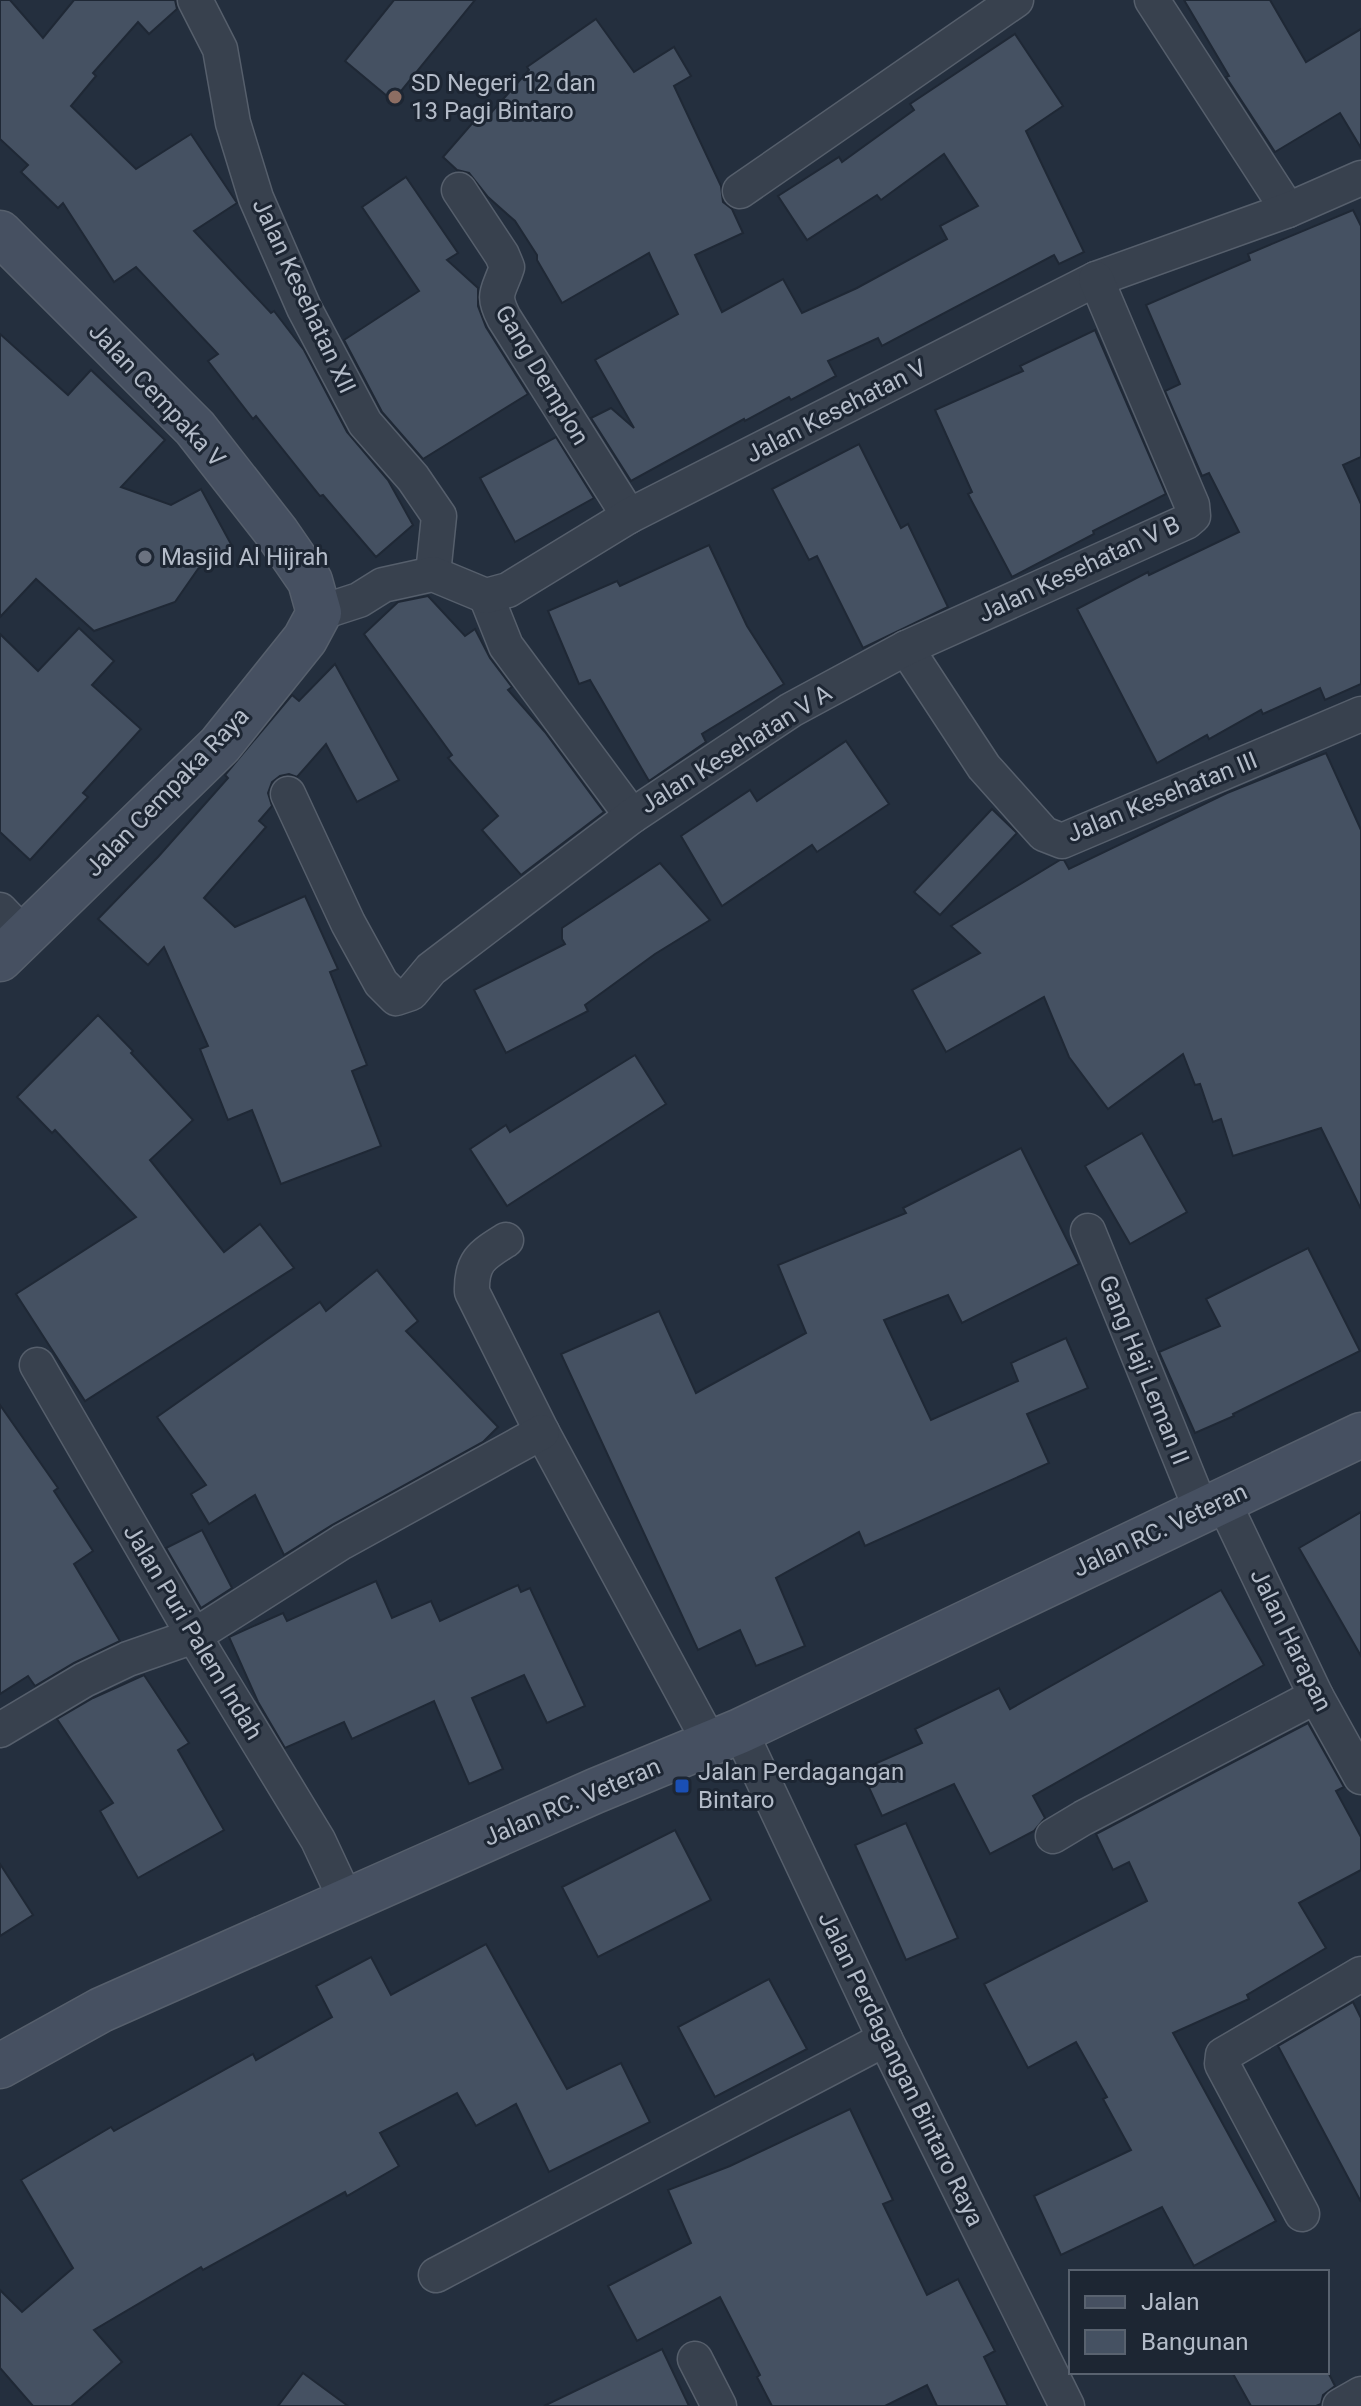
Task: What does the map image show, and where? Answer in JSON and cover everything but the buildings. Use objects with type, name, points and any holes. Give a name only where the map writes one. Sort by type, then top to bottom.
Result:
[{"type":"main road","name":"Jalan Cempaka V","points":[[0,233],[195,428],[277,533],[310,581],[319,613]]},
{"type":"main road","name":"Jalan Cempaka Raya","points":[[8,934],[220,745],[305,639],[319,613]]},
{"type":"main road","name":"Jalan RC. Veteran","points":[[0,2066],[101,2010],[346,1900],[725,1737],[1361,1435]]},
{"type":"street","name":"Jalan Kesehatan XII","points":[[195,0],[220,49],[233,123],[256,198],[304,308],[365,423],[413,478],[439,516],[433,574]]},
{"type":"street","points":[[740,191],[1016,0]]},
{"type":"street","points":[[1152,0],[1288,210]]},
{"type":"street","name":"Jalan Kesehatan V","points":[[486,596],[508,590],[629,516],[1096,279],[1288,210],[1361,178]]},
{"type":"street","name":"Gang Demplon","points":[[459,190],[507,267],[497,289],[496,301],[504,318],[629,516]]},
{"type":"street","name":"Jalan Kesehatan V B","points":[[906,648],[1186,522],[1193,516],[1192,505],[1096,279]]},
{"type":"street","points":[[319,613],[359,600],[383,585],[433,574],[486,596]]},
{"type":"street","name":"Jalan Kesehatan V A","points":[[486,596],[506,646],[632,816],[791,710],[906,648]]},
{"type":"street","name":"Jalan Kesehatan III","points":[[906,648],[984,767],[1044,834],[1062,841],[1361,714]]},
{"type":"street","points":[[288,794],[348,923],[381,983],[396,998],[411,993],[431,969],[632,816]]},
{"type":"street","name":"Gang Haji Leman II","points":[[1088,1231],[1212,1505]]},
{"type":"street","name":"Jalan Perdagangan Bintaro Raya","points":[[506,1240],[481,1256],[471,1275],[472,1292],[542,1432],[725,1737],[885,2039],[1067,2406]]},
{"type":"street","name":"Jalan Puri Palem Indah","points":[[37,1365],[194,1636],[318,1840],[346,1900]]},
{"type":"street","points":[[0,1730],[84,1680],[128,1659],[194,1636],[342,1542],[542,1432]]},
{"type":"street","name":"Jalan Harapan","points":[[1212,1505],[1361,1777]]},
{"type":"street","points":[[1053,1836],[1316,1696]]},
{"type":"street","points":[[1302,2214],[1222,2064],[1223,2055],[1361,1974]]},
{"type":"street","points":[[436,2275],[885,2039]]},
{"type":"street","points":[[695,2359],[719,2406]]},
{"type":"street","points":[[1340,2406],[1361,2394]]},
{"type":"place","name":"SD Negeri 12 dan 13 Pagi Bintaro","points":[[395,97]]},
{"type":"place","name":"Masjid Al Hijrah","points":[[145,557]]},
{"type":"place","name":"Jalan Perdagangan Bintaro","points":[[682,1786]]}]
